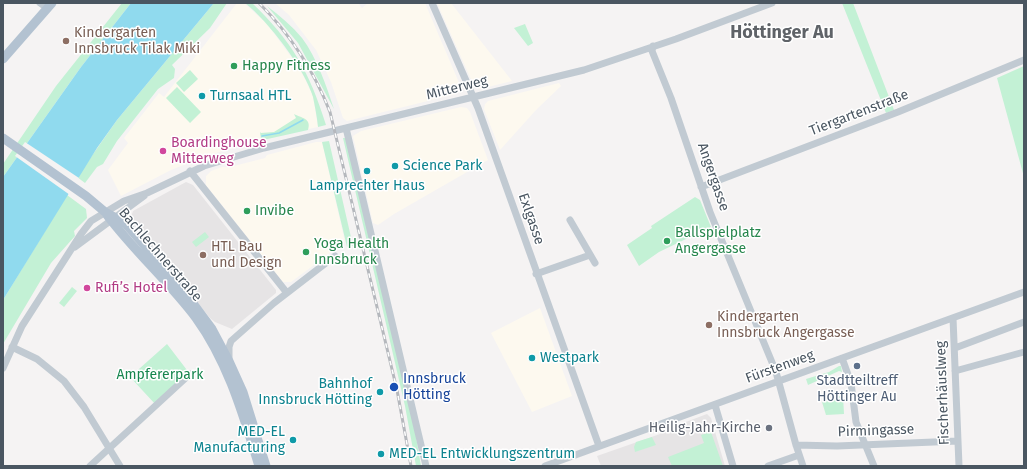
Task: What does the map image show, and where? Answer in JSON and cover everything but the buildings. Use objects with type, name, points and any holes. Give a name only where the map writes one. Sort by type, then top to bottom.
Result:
[{"type":"main road","points":[[3,59],[46,5]]},
{"type":"main road","name":"Bachlechnerstraße","points":[[4,138],[86,196],[112,218],[173,290],[208,336],[234,388],[259,466]]},
{"type":"main road","name":"Bachlechnerstraße","points":[[112,218],[128,226],[165,267],[212,329],[229,360],[243,392],[266,466]]},
{"type":"street","name":"Exlgasse","points":[[432,3],[472,97],[598,446]]},
{"type":"street","name":"Mitterweg","points":[[3,368],[22,326],[80,234],[91,221],[126,200],[147,193],[190,171],[256,150],[584,70],[772,3]]},
{"type":"street","name":"Angergasse","points":[[653,46],[652,51],[694,163],[701,187],[779,381],[796,445],[804,466]]},
{"type":"street","name":"Tiergartenstraße","points":[[701,187],[898,112],[1024,60]]},
{"type":"street","points":[[346,128],[426,466]]},
{"type":"street","points":[[190,171],[287,293]]},
{"type":"street","name":"Mitterweg","points":[[70,251],[112,218],[131,207],[147,193]]},
{"type":"street","points":[[570,220],[595,263]]},
{"type":"street","points":[[536,274],[590,255]]},
{"type":"street","points":[[229,360],[229,347],[231,341],[287,293],[335,256]]},
{"type":"street","name":"Fürstenweg","points":[[545,466],[1024,292]]},
{"type":"street","name":"Fischerhäuslweg","points":[[952,318],[955,348],[959,466]]},
{"type":"street","points":[[955,348],[1024,322]]},
{"type":"street","points":[[12,347],[37,359],[64,381],[84,406],[109,450],[120,466]]},
{"type":"street","points":[[955,371],[1024,352]]},
{"type":"street","points":[[842,358],[851,384],[856,422],[874,466]]},
{"type":"street","points":[[90,466],[190,374]]},
{"type":"street","points":[[715,405],[733,466]]},
{"type":"street","name":"Pirmingasse","points":[[796,445],[866,445],[958,441]]},
{"type":"street","points":[[768,466],[799,455]]},
{"type":"shaded area","points":[[237,3],[244,3],[267,24],[300,69],[313,96],[318,127],[272,137],[209,155],[171,170],[121,196],[108,170],[128,143],[124,138],[159,93],[164,97]]},
{"type":"shaded area","points":[[275,3],[358,3],[362,8],[368,3],[425,3],[460,85],[459,92],[347,121],[343,118],[331,82],[316,50],[289,15]]},
{"type":"shaded area","points":[[437,3],[451,3],[512,81],[480,89],[474,86]]},
{"type":"shaded area","points":[[559,83],[561,86],[536,110],[500,150],[484,109],[485,104],[488,101]]},
{"type":"shaded area","points":[[461,107],[467,108],[470,112],[488,160],[394,214],[378,225],[373,223],[353,136],[361,131]]},
{"type":"shaded area","points":[[316,142],[322,142],[345,242],[291,282],[283,282],[206,185],[206,176],[211,171],[222,167],[230,167],[265,158],[267,155]]},
{"type":"shaded area","points":[[186,182],[193,185],[276,290],[276,293],[232,329],[215,322],[210,318],[130,220],[133,211]]},
{"type":"shaded area","points":[[540,308],[572,396],[532,412],[491,333]]},
{"type":"shaded area","points":[[707,414],[711,418],[725,466],[601,466],[597,456],[660,434],[662,431]]},
{"type":"green space","points":[[122,3],[131,3],[81,67],[3,177],[3,164],[56,86]]},
{"type":"green space","points":[[214,3],[227,3],[210,28],[172,65],[175,69],[174,78],[158,89],[117,141],[103,164],[97,167],[85,183],[77,177],[117,120]]},
{"type":"green space","points":[[245,3],[252,3],[266,17],[289,45],[313,89],[326,125],[318,127],[313,97],[309,86],[285,46],[264,21]]},
{"type":"green space","points":[[842,3],[853,3],[894,110],[886,113]]},
{"type":"green space","points":[[267,6],[281,17],[302,38],[321,72],[334,109],[298,43]]},
{"type":"green space","points":[[525,24],[533,43],[528,46],[514,28]]},
{"type":"green space","points":[[1024,66],[1024,177],[997,78]]},
{"type":"green space","points":[[190,70],[198,79],[184,92],[176,83]]},
{"type":"green space","points":[[177,87],[201,112],[190,123],[166,98]]},
{"type":"green space","points":[[294,114],[307,121],[309,126],[308,130],[263,140],[261,139],[260,132],[274,132],[296,118]]},
{"type":"green space","points":[[343,138],[346,138],[413,419],[421,466],[416,466],[405,406]]},
{"type":"green space","points":[[329,141],[353,246],[347,247],[322,142]]},
{"type":"green space","points":[[67,195],[86,209],[87,218],[74,231],[75,236],[51,263],[3,344],[3,300]]},
{"type":"green space","points":[[695,197],[700,200],[711,227],[659,252],[639,266],[627,245],[652,228],[651,226]]},
{"type":"green space","points":[[205,232],[209,237],[196,247],[192,242]]},
{"type":"green space","points":[[72,287],[77,291],[64,307],[59,303]]},
{"type":"green space","name":"Ampfererpark","points":[[167,344],[190,374],[156,405],[130,377]]},
{"type":"green space","points":[[841,366],[842,372],[839,371],[808,385],[806,379],[829,372]]},
{"type":"green space","points":[[843,395],[844,414],[826,415],[822,402]]},
{"type":"green space","points":[[711,432],[723,466],[672,466],[668,457],[704,443],[701,435]]},
{"type":"green space","points":[[652,437],[656,445],[635,452],[634,447],[636,442]]},
{"type":"water","points":[[131,3],[214,3],[117,120],[97,148],[3,300],[3,177],[81,67]]},
{"type":"pier","points":[[25,142],[79,178],[70,195],[15,156]]},
{"type":"waterway","points":[[262,136],[279,133],[303,120]]},
{"type":"railway","points":[[259,3],[291,40],[317,82],[330,112],[397,390],[411,466]]},
{"type":"place","name":"Kindergarten Innsbruck Tilak Miki","points":[[66,41]]},
{"type":"place","name":"Happy Fitness","points":[[234,66]]},
{"type":"place","name":"Turnsaal HTL","points":[[202,96]]},
{"type":"place","name":"Boardinghouse Mitterweg","points":[[163,151]]},
{"type":"place","name":"Science Park","points":[[395,166]]},
{"type":"place","name":"Lamprechter Haus","points":[[367,171]]},
{"type":"place","name":"Invibe","points":[[247,211]]},
{"type":"place","name":"Ballspielplatz Angergasse","points":[[667,241]]},
{"type":"place","name":"Yoga Health Innsbruck","points":[[306,252]]},
{"type":"place","name":"HTL Bau und Design","points":[[203,255]]},
{"type":"place","name":"Rufi’s Hotel","points":[[87,288]]},
{"type":"place","name":"Kindergarten Innsbruck Angergasse","points":[[709,325]]},
{"type":"place","name":"Westpark","points":[[532,358]]},
{"type":"place","name":"Stadtteiltreff Höttinger Au","points":[[857,366]]},
{"type":"place","name":"Innsbruck Hötting","points":[[394,387]]},
{"type":"place","name":"Bahnhof Innsbruck Hötting","points":[[380,392]]},
{"type":"place","name":"Heilig-Jahr-Kirche","points":[[769,428]]},
{"type":"place","name":"MED-EL Manufacturing","points":[[293,440]]},
{"type":"place","name":"MED-EL Entwicklungszentrum","points":[[381,454]]},
{"type":"district","name":"Höttinger Au","points":[[782,33]]}]
